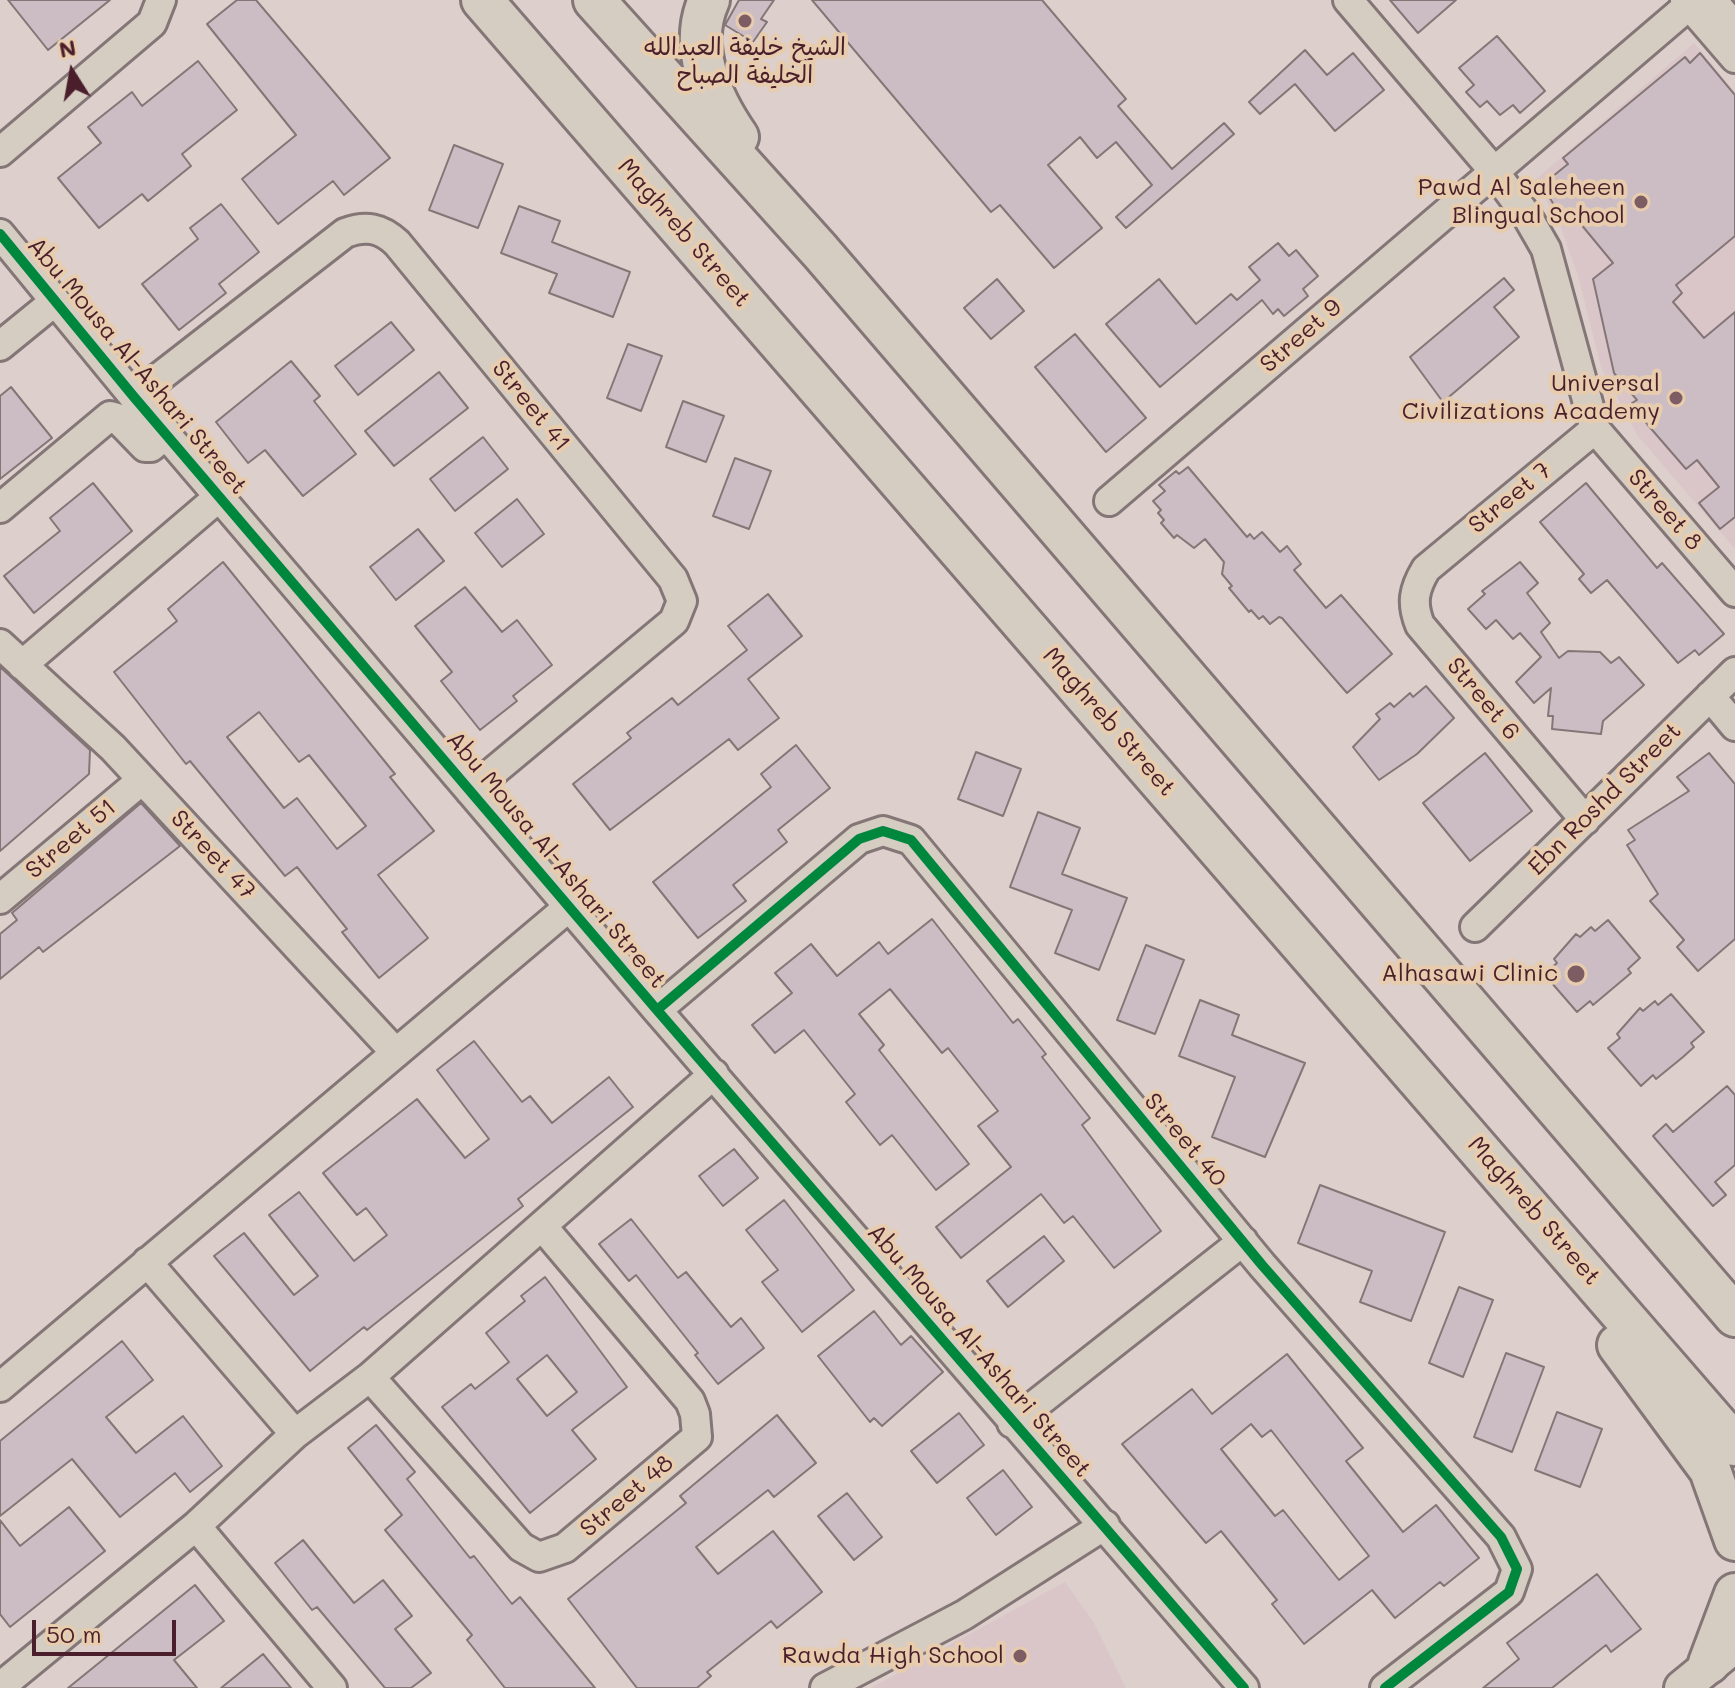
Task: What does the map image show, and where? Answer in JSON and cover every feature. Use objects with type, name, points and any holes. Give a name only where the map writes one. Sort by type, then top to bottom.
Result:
[{"type":"highway","name":"Maghreb Street","points":[[482,0],[1735,1445]]},
{"type":"highway","points":[[709,0],[700,53],[713,92],[732,129],[806,236]]},
{"type":"highway","points":[[597,3],[806,236],[1735,1316]]},
{"type":"highway","points":[[1456,1121],[1710,1470],[1735,1540]]},
{"type":"highway","points":[[1708,1665],[1735,1594]]},
{"type":"main road","points":[[1620,1182],[1735,1302]]},
{"type":"street","points":[[0,152],[152,23],[161,0]]},
{"type":"street","points":[[1348,0],[1493,170],[1527,216],[1546,249],[1595,429]]},
{"type":"street","points":[[1695,1],[1735,27]]},
{"type":"street","points":[[1695,1],[1735,58]]},
{"type":"street","name":"Street 9","points":[[1109,501],[1493,170],[1695,1]]},
{"type":"street","name":"Street 41","points":[[134,397],[345,233],[369,228],[388,234],[397,243],[673,579],[682,601],[674,621],[470,791]]},
{"type":"street","name":"Abu Mousa Al-Ashari Street","points":[[0,234],[134,397],[657,1010],[1244,1688]]},
{"type":"street","points":[[0,346],[54,302]]},
{"type":"street","points":[[0,508],[110,416],[117,418],[145,447],[151,447],[167,433]]},
{"type":"street","name":"Street 7","points":[[1426,569],[1595,429]]},
{"type":"street","name":"Street 8","points":[[1595,429],[1735,592]]},
{"type":"street","points":[[22,665],[220,496]]},
{"type":"street","name":"Street 6","points":[[1426,569],[1415,587],[1413,608],[1420,625],[1585,820]]},
{"type":"street","name":"Street 47","points":[[0,644],[142,780],[396,1053]]},
{"type":"street","name":"Ebn Roshd Street","points":[[1475,927],[1735,672]]},
{"type":"street","points":[[1710,696],[1735,726]]},
{"type":"street","name":"Street 51","points":[[0,899],[142,780]]},
{"type":"street","name":"Street 40","points":[[657,1010],[859,839],[883,831],[911,840],[1243,1241],[1501,1537],[1517,1569],[1509,1592],[1385,1688]]},
{"type":"street","points":[[0,1387],[570,906]]},
{"type":"street","points":[[0,1687],[196,1526],[295,1434],[370,1377],[714,1074]]},
{"type":"street","name":"Street 48","points":[[370,1377],[521,1547],[539,1557],[565,1548],[697,1437],[695,1414],[690,1401],[542,1226]]},
{"type":"street","points":[[1012,1423],[1243,1241]]},
{"type":"street","points":[[147,1262],[295,1434]]},
{"type":"street","points":[[825,1688],[964,1615],[1105,1525]]},
{"type":"street","points":[[196,1526],[332,1688]]},
{"type":"shaded area","name":"Pawd Al Saleheen Blingual School","points":[[1694,43],[1735,92],[1735,549],[1638,436],[1601,367],[1578,276],[1560,225],[1535,180]]},
{"type":"shaded area","name":"Rawda High School","points":[[1065,1582],[1094,1623],[1126,1688],[871,1688]]},
{"type":"building","points":[[8,0],[110,0],[48,50]]},
{"type":"building","points":[[237,0],[256,0],[390,158],[344,195],[333,181],[278,224],[242,179],[296,135],[207,24]]},
{"type":"building","name":"الشيخ خليفة العبدالله الخليفة الصباح","points":[[739,0],[774,0],[761,19],[767,22],[753,42],[725,25]]},
{"type":"building","points":[[812,0],[1042,0],[1126,99],[1118,106],[1172,169],[1224,123],[1234,134],[1126,228],[1116,217],[1152,185],[1116,142],[1097,158],[1080,137],[1048,165],[1102,228],[1054,268],[1000,205],[991,212]]},
{"type":"building","points":[[1390,0],[1456,0],[1418,33]]},
{"type":"building","points":[[1497,36],[1545,91],[1520,113],[1513,105],[1500,115],[1487,101],[1480,107],[1466,92],[1474,85],[1459,68]]},
{"type":"building","points":[[1305,50],[1327,75],[1353,53],[1384,90],[1335,131],[1295,84],[1260,114],[1249,102]]},
{"type":"building","name":"Pawd Al Saleheen Blingual School","points":[[1700,53],[1735,95],[1735,236],[1676,285],[1682,293],[1673,302],[1704,338],[1735,312],[1735,517],[1720,529],[1699,503],[1719,487],[1697,460],[1686,469],[1647,424],[1632,403],[1637,400],[1614,373],[1593,279],[1613,263],[1575,217],[1566,225],[1542,185],[1568,164],[1563,158],[1685,57],[1690,63]]},
{"type":"building","points":[[198,61],[237,110],[182,154],[191,166],[148,201],[142,194],[99,228],[58,178],[101,143],[88,127],[132,92],[142,106]]},
{"type":"building","points":[[454,145],[503,164],[478,228],[429,210]]},
{"type":"building","points":[[221,204],[259,252],[219,284],[226,293],[179,330],[142,284],[198,239],[190,228]]},
{"type":"building","points":[[519,206],[560,221],[552,242],[630,272],[613,317],[549,293],[557,274],[501,253]]},
{"type":"building","points":[[1278,243],[1289,256],[1296,250],[1318,276],[1303,289],[1308,296],[1284,316],[1278,309],[1273,314],[1262,300],[1160,387],[1106,324],[1159,279],[1196,324],[1231,294],[1237,300],[1260,280],[1249,267]]},
{"type":"building","points":[[1504,278],[1514,290],[1494,307],[1519,337],[1443,402],[1410,357]]},
{"type":"building","points":[[997,279],[1024,311],[991,339],[964,308]]},
{"type":"building","points":[[391,322],[414,350],[358,395],[335,366]]},
{"type":"building","points":[[1075,334],[1146,418],[1106,452],[1035,367]]},
{"type":"building","points":[[628,344],[662,356],[641,411],[607,398]]},
{"type":"building","points":[[291,361],[320,396],[314,401],[356,454],[303,496],[265,450],[248,463],[216,422]]},
{"type":"building","points":[[439,372],[468,408],[394,466],[365,431]]},
{"type":"building","points":[[11,387],[52,438],[0,479],[0,396]]},
{"type":"building","points":[[683,401],[724,416],[706,462],[666,447]]},
{"type":"building","points":[[483,437],[508,469],[455,511],[430,479]]},
{"type":"building","points":[[735,458],[771,471],[749,529],[713,516]]},
{"type":"building","points":[[1188,467],[1247,537],[1250,534],[1254,539],[1262,532],[1280,552],[1287,546],[1301,564],[1294,570],[1326,608],[1341,595],[1392,654],[1347,693],[1282,618],[1270,624],[1263,616],[1259,619],[1251,610],[1249,612],[1229,588],[1232,586],[1222,574],[1224,562],[1205,539],[1194,548],[1177,535],[1174,538],[1161,523],[1164,520],[1158,513],[1161,510],[1153,501],[1165,491],[1159,485],[1176,471],[1179,474]]},
{"type":"building","points":[[93,483],[132,531],[34,613],[4,576],[60,531],[50,518]]},
{"type":"building","points":[[1586,483],[1657,568],[1662,563],[1724,634],[1699,655],[1695,650],[1678,663],[1607,580],[1591,593],[1579,579],[1584,574],[1540,522]]},
{"type":"building","points":[[517,499],[544,534],[502,567],[475,533]]},
{"type":"building","points":[[418,529],[444,561],[396,600],[370,567]]},
{"type":"building","points":[[223,562],[395,774],[390,777],[434,831],[378,875],[428,938],[379,978],[342,932],[347,929],[297,867],[285,876],[190,761],[186,764],[114,672],[177,621],[168,609]],"holes":[[[259,712],[299,762],[309,755],[366,826],[337,849],[297,798],[284,808],[227,737]]]},
{"type":"building","points":[[1520,562],[1538,583],[1527,593],[1550,623],[1541,632],[1559,658],[1568,651],[1600,652],[1611,663],[1619,657],[1644,685],[1603,721],[1601,734],[1552,729],[1553,716],[1548,716],[1551,688],[1534,703],[1516,682],[1541,657],[1520,633],[1513,639],[1496,620],[1486,629],[1468,609],[1485,594],[1482,591]]},
{"type":"building","points":[[465,587],[502,632],[517,620],[552,665],[513,696],[517,701],[480,730],[441,681],[452,672],[415,626]]},
{"type":"building","points":[[768,594],[802,636],[748,679],[779,718],[738,750],[729,739],[610,830],[573,784],[631,738],[627,733],[672,698],[678,705],[747,650],[728,626]]},
{"type":"building","points":[[0,667],[90,750],[89,774],[0,851]]},
{"type":"building","points":[[1426,686],[1454,718],[1417,754],[1379,780],[1353,747],[1380,719],[1376,714],[1390,703],[1394,707],[1410,693],[1413,697]]},
{"type":"building","points":[[796,745],[830,788],[778,830],[787,842],[733,885],[746,901],[698,938],[653,882],[771,787],[761,774]]},
{"type":"building","points":[[976,752],[1021,769],[1003,816],[958,799]]},
{"type":"building","points":[[1485,753],[1532,811],[1470,861],[1423,803]]},
{"type":"building","points":[[1709,753],[1735,784],[1735,939],[1698,971],[1677,947],[1684,940],[1650,901],[1658,894],[1627,845],[1635,840],[1628,830],[1689,791],[1677,777]]},
{"type":"building","points":[[141,803],[180,846],[43,952],[39,947],[0,979],[0,934],[17,920],[12,913]]},
{"type":"building","points":[[1038,812],[1080,828],[1062,874],[1127,898],[1099,970],[1055,953],[1072,910],[1010,887]]},
{"type":"building","points":[[932,919],[1013,1023],[1018,1019],[1046,1054],[1042,1057],[1090,1118],[1082,1125],[1161,1231],[1114,1268],[1073,1216],[1064,1223],[1041,1194],[961,1258],[936,1227],[1011,1167],[978,1126],[998,1111],[948,1048],[942,1053],[890,989],[859,1014],[884,1045],[879,1050],[969,1164],[936,1190],[892,1135],[880,1145],[846,1102],[855,1094],[804,1030],[775,1053],[752,1025],[792,993],[775,973],[811,944],[837,976],[879,942],[888,954]]},
{"type":"building","points":[[1608,920],[1640,958],[1628,969],[1631,973],[1593,1005],[1590,1001],[1577,1012],[1544,974],[1557,963],[1554,959],[1576,934],[1580,937],[1591,927],[1595,931]]},
{"type":"building","points":[[1146,945],[1184,960],[1155,1034],[1117,1020]]},
{"type":"building","points":[[1671,994],[1704,1032],[1691,1043],[1694,1047],[1683,1057],[1656,1079],[1653,1075],[1641,1086],[1608,1048],[1620,1038],[1617,1034],[1640,1008],[1643,1011],[1655,1001],[1658,1005]]},
{"type":"building","points":[[1200,1000],[1239,1015],[1232,1035],[1305,1063],[1265,1157],[1212,1137],[1235,1077],[1179,1056]]},
{"type":"building","points":[[474,1041],[522,1102],[530,1096],[552,1123],[609,1077],[633,1107],[518,1199],[523,1206],[367,1330],[364,1327],[310,1371],[214,1256],[244,1233],[294,1295],[318,1276],[269,1215],[299,1192],[354,1261],[387,1235],[366,1208],[357,1215],[323,1173],[417,1099],[465,1158],[489,1139],[437,1070]]},
{"type":"building","points":[[1727,1086],[1735,1095],[1735,1165],[1715,1182],[1726,1195],[1713,1206],[1653,1136],[1666,1124],[1673,1132]]},
{"type":"building","points":[[734,1149],[758,1178],[723,1206],[699,1176]]},
{"type":"building","points":[[1320,1185],[1445,1232],[1411,1321],[1360,1302],[1372,1271],[1298,1243]]},
{"type":"building","points":[[784,1200],[854,1290],[802,1332],[762,1282],[778,1270],[746,1230]]},
{"type":"building","points":[[631,1219],[678,1278],[686,1272],[731,1327],[741,1318],[764,1348],[718,1384],[695,1355],[698,1353],[636,1275],[629,1281],[599,1244]]},
{"type":"building","points":[[1044,1236],[1064,1261],[1008,1307],[987,1281]]},
{"type":"building","points":[[545,1277],[627,1387],[572,1430],[596,1459],[530,1513],[442,1407],[471,1384],[475,1389],[509,1362],[486,1333],[525,1301],[521,1296]],"holes":[[[547,1355],[577,1392],[547,1416],[517,1379]]]},
{"type":"building","points":[[1459,1287],[1493,1300],[1463,1377],[1429,1363]]},
{"type":"building","points":[[874,1311],[901,1345],[911,1336],[943,1372],[882,1426],[874,1418],[870,1422],[818,1356]]},
{"type":"building","points":[[122,1341],[153,1380],[106,1417],[136,1453],[183,1416],[222,1466],[190,1492],[175,1473],[120,1517],[72,1459],[0,1516],[0,1441]]},
{"type":"building","points":[[1506,1353],[1544,1367],[1512,1452],[1474,1437]]},
{"type":"building","points":[[1287,1354],[1363,1448],[1346,1461],[1403,1532],[1436,1505],[1479,1558],[1444,1586],[1440,1582],[1395,1618],[1372,1590],[1304,1644],[1272,1604],[1277,1600],[1221,1531],[1206,1543],[1122,1444],[1192,1389],[1212,1414]],"holes":[[[1251,1424],[1262,1437],[1271,1430],[1369,1556],[1339,1580],[1283,1510],[1275,1516],[1221,1449]]]},
{"type":"building","points":[[1557,1412],[1602,1429],[1580,1487],[1535,1470]]},
{"type":"building","points":[[959,1413],[984,1445],[937,1483],[911,1451]]},
{"type":"building","points":[[777,1415],[816,1463],[774,1497],[768,1490],[696,1547],[718,1574],[773,1531],[822,1592],[777,1628],[771,1621],[707,1672],[711,1676],[697,1688],[637,1688],[568,1599],[686,1503],[680,1496]]},
{"type":"building","points":[[376,1425],[415,1472],[407,1479],[470,1558],[474,1556],[512,1604],[520,1597],[595,1688],[505,1688],[467,1640],[472,1635],[385,1530],[402,1515],[348,1448]]},
{"type":"building","points":[[1003,1470],[1032,1507],[996,1535],[967,1498]]},
{"type":"building","points":[[847,1493],[882,1537],[854,1560],[818,1516]]},
{"type":"building","points":[[69,1507],[105,1551],[10,1627],[0,1614],[0,1520],[20,1546]]},
{"type":"building","points":[[303,1540],[354,1603],[383,1580],[412,1616],[395,1629],[431,1673],[411,1688],[385,1688],[317,1607],[312,1610],[275,1563]]},
{"type":"building","points":[[1597,1574],[1641,1629],[1611,1652],[1606,1645],[1552,1688],[1483,1688],[1519,1659],[1507,1643]]},
{"type":"building","points":[[195,1585],[224,1621],[174,1660],[197,1688],[68,1688]]},
{"type":"building","points":[[263,1654],[291,1688],[221,1688]]},
{"type":"cycle path","points":[[0,234],[134,397],[657,1010],[1244,1688]]},
{"type":"cycle path","points":[[657,1010],[859,839],[883,831],[911,840],[1262,1265],[1501,1537],[1517,1569],[1509,1592],[1385,1688]]},
{"type":"place","name":"الشيخ خليفة العبدالله الخليفة الصباح","points":[[745,21]]},
{"type":"place","name":"Pawd Al Saleheen Blingual School","points":[[1641,202]]},
{"type":"place","name":"Universal Civilizations Academy","points":[[1676,398]]},
{"type":"place","name":"Alhasawi Clinic","points":[[1576,974]]},
{"type":"place","name":"Rawda High School","points":[[1020,1656]]}]
